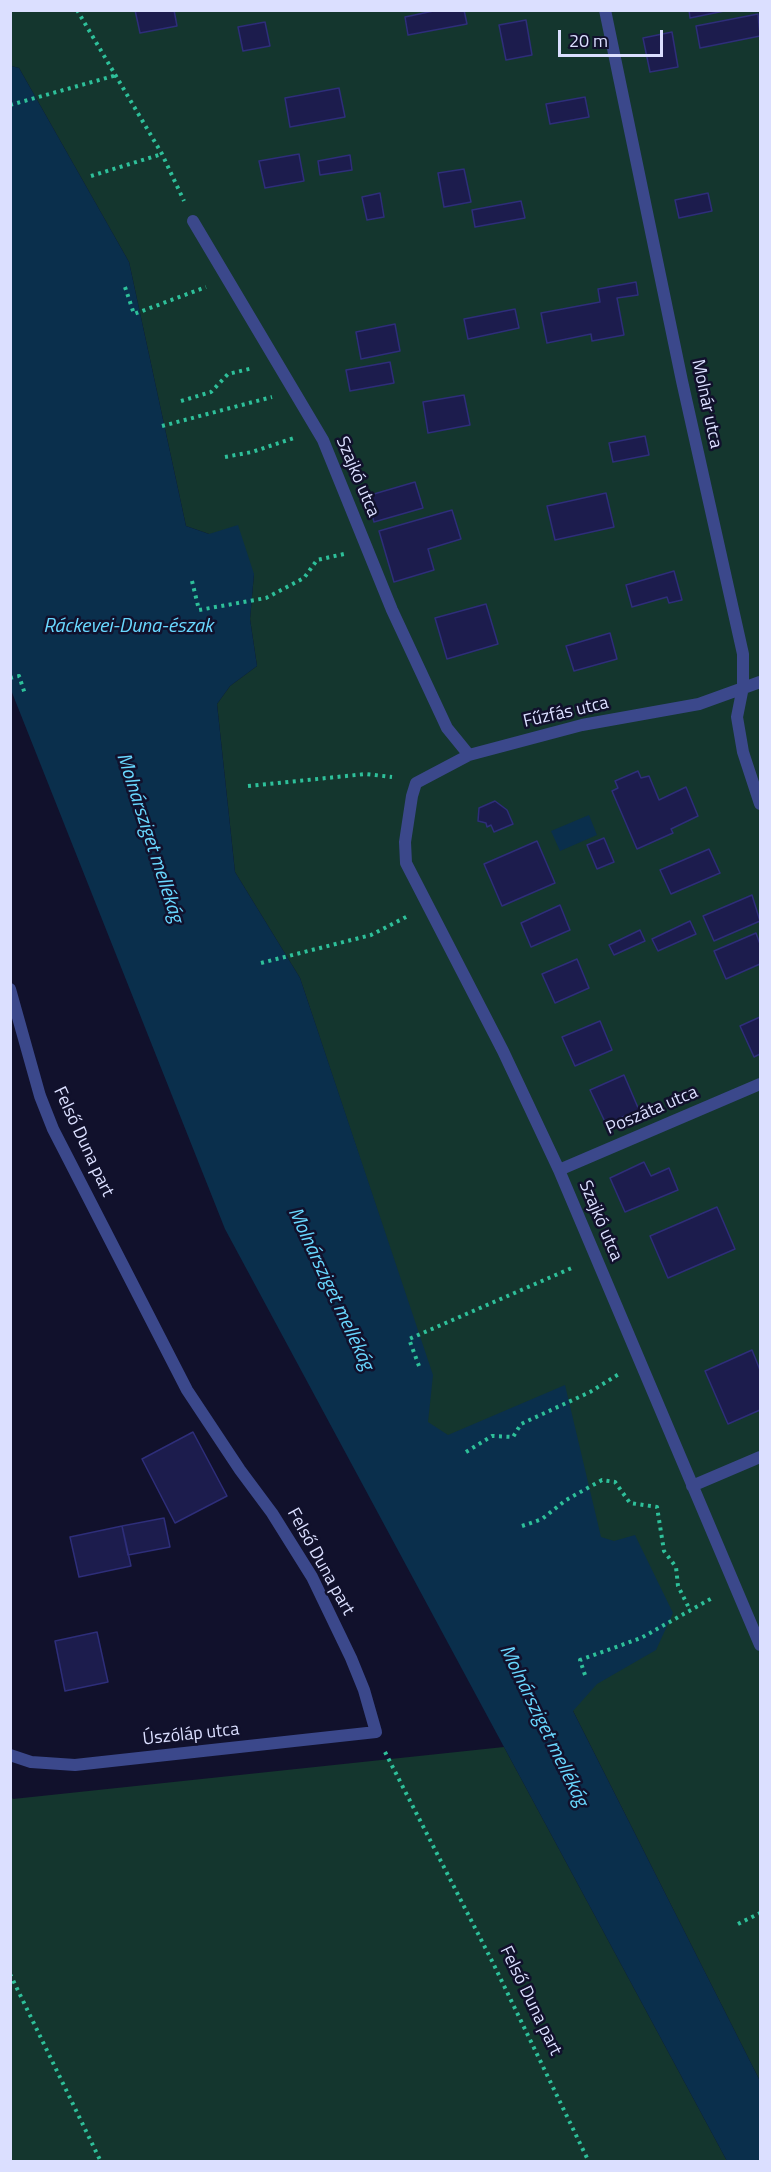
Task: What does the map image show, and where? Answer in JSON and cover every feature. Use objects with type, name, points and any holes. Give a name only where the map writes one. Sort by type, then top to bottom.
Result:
[{"type":"street","name":"Molnár utca","points":[[605,10],[682,381],[743,654],[743,687],[737,717],[743,752],[760,804]]},
{"type":"street","name":"Szajkó utca","points":[[194,221],[323,440],[392,610],[447,728],[470,755]]},
{"type":"street","name":"Fűzfás utca","points":[[416,783],[470,755],[582,726],[699,704],[760,682]]},
{"type":"street","name":"Szajkó utca","points":[[416,783],[411,796],[405,842],[406,863],[503,1051],[559,1170],[760,1645]]},
{"type":"street","name":"Felső Duna part","points":[[10,989],[40,1096],[53,1129],[187,1390],[234,1461],[284,1530],[312,1577],[351,1658],[364,1690],[375,1732]]},
{"type":"street","name":"Poszáta utca","points":[[559,1170],[760,1084]]},
{"type":"street","points":[[692,1486],[760,1457]]},
{"type":"street","name":"Úszóláp utca","points":[[10,1755],[31,1762],[75,1765],[375,1732]]},
{"type":"path","points":[[76,10],[117,75],[162,154],[194,221]]},
{"type":"path","points":[[10,105],[117,75]]},
{"type":"path","points":[[91,176],[162,154]]},
{"type":"path","points":[[125,287],[134,314],[228,278]]},
{"type":"path","points":[[181,401],[211,392],[228,374],[277,362]]},
{"type":"path","points":[[162,426],[294,391]]},
{"type":"path","points":[[225,457],[252,452],[317,430]]},
{"type":"path","points":[[192,581],[199,610],[266,598],[304,578],[316,560],[368,548]]},
{"type":"path","points":[[10,678],[19,676],[25,694]]},
{"type":"path","points":[[248,786],[366,774],[403,778],[416,783]]},
{"type":"path","points":[[261,963],[371,935],[427,907]]},
{"type":"path","points":[[419,1366],[409,1339],[596,1258]]},
{"type":"path","points":[[466,1452],[492,1436],[513,1437],[521,1424],[590,1392],[640,1362]]},
{"type":"path","points":[[522,1526],[542,1519],[566,1500],[602,1480],[615,1482],[630,1503],[657,1507],[664,1551],[676,1567],[678,1586],[690,1610]]},
{"type":"path","points":[[585,1675],[580,1660],[641,1638],[735,1586]]},
{"type":"path","name":"Felső Duna part","points":[[375,1732],[492,1963],[589,2162]]},
{"type":"path","points":[[738,1924],[760,1914]]},
{"type":"path","points":[[10,1974],[101,2162]]},
{"type":"green space","points":[[10,11],[760,11],[760,2081],[427,1422],[432,1375],[300,978],[235,872],[217,704],[230,686],[257,666],[250,619],[254,574],[209,534],[186,526],[129,262],[19,68],[11,66]]},
{"type":"green space","points":[[504,1747],[727,2161],[11,2161],[11,1797],[13,1799]]},
{"type":"water","name":"Ráckevei-Duna-észak","points":[[11,66],[19,68],[129,262],[186,526],[209,534],[238,525],[254,574],[250,619],[257,666],[230,686],[217,704],[235,872],[300,978],[433,1375],[428,1422],[448,1435],[565,1385],[601,1537],[614,1541],[635,1535],[673,1613],[656,1650],[597,1684],[573,1711],[760,2081],[760,2161],[727,2161],[225,1229],[11,690]]},
{"type":"water","points":[[589,815],[597,835],[560,851],[551,831]]},
{"type":"building","points":[[135,10],[174,10],[177,26],[140,33]]},
{"type":"building","points":[[438,10],[464,10],[467,24],[408,35],[405,17]]},
{"type":"building","points":[[689,10],[729,10],[690,18]]},
{"type":"building","points":[[758,14],[760,36],[700,48],[696,26]]},
{"type":"building","points":[[526,20],[532,55],[506,60],[499,25]]},
{"type":"building","points":[[265,22],[270,46],[243,51],[238,27]]},
{"type":"building","points":[[672,32],[678,67],[650,72],[643,38]]},
{"type":"building","points":[[339,88],[345,117],[290,127],[285,98]]},
{"type":"building","points":[[585,97],[589,117],[550,124],[546,104]]},
{"type":"building","points":[[299,154],[304,181],[265,188],[259,161]]},
{"type":"building","points":[[350,155],[352,170],[320,175],[318,161]]},
{"type":"building","points":[[464,169],[471,202],[444,207],[438,173]]},
{"type":"building","points":[[380,193],[384,217],[367,220],[362,197]]},
{"type":"building","points":[[708,193],[712,211],[679,218],[675,200]]},
{"type":"building","points":[[521,201],[525,218],[475,227],[472,210]]},
{"type":"building","points":[[636,282],[638,295],[617,298],[624,335],[592,341],[591,334],[547,343],[541,313],[600,302],[598,289]]},
{"type":"building","points":[[515,309],[519,328],[468,339],[464,319]]},
{"type":"building","points":[[395,324],[400,351],[361,359],[356,332]]},
{"type":"building","points":[[390,362],[394,383],[350,391],[346,370]]},
{"type":"building","points":[[464,395],[470,425],[428,433],[423,402]]},
{"type":"building","points":[[645,436],[649,455],[613,462],[609,443]]},
{"type":"building","points":[[415,482],[423,508],[374,522],[367,496]]},
{"type":"building","points":[[606,493],[614,527],[555,540],[547,506]]},
{"type":"building","points":[[452,510],[461,539],[428,549],[434,570],[394,582],[379,531]]},
{"type":"building","points":[[674,571],[682,600],[669,603],[667,597],[632,607],[626,585]]},
{"type":"building","points":[[486,604],[498,644],[447,659],[435,618]]},
{"type":"building","points":[[610,633],[617,659],[574,671],[566,646]]},
{"type":"building","points":[[638,771],[641,778],[649,776],[659,800],[686,787],[698,816],[671,829],[673,833],[637,849],[612,791],[618,788],[615,781]]},
{"type":"building","points":[[495,801],[507,810],[513,824],[494,832],[491,825],[487,827],[486,823],[478,821],[479,808]]},
{"type":"building","points":[[604,838],[614,862],[597,869],[587,845]]},
{"type":"building","points":[[537,841],[555,883],[502,906],[484,864]]},
{"type":"building","points":[[709,849],[720,873],[671,894],[660,870]]},
{"type":"building","points":[[752,895],[760,921],[714,941],[703,916]]},
{"type":"building","points":[[560,905],[570,930],[531,947],[521,923]]},
{"type":"building","points":[[690,921],[696,934],[658,951],[652,939]]},
{"type":"building","points":[[640,930],[645,941],[614,955],[609,945]]},
{"type":"building","points":[[756,933],[760,944],[760,964],[726,979],[714,951]]},
{"type":"building","points":[[577,959],[589,988],[555,1003],[542,974]]},
{"type":"building","points":[[760,1017],[760,1054],[754,1057],[740,1026]]},
{"type":"building","points":[[600,1021],[612,1050],[575,1066],[562,1037]]},
{"type":"building","points":[[624,1075],[639,1110],[606,1124],[590,1090]]},
{"type":"building","points":[[644,1162],[651,1176],[669,1168],[678,1190],[625,1212],[610,1178]]},
{"type":"building","points":[[717,1207],[735,1249],[668,1278],[650,1236]]},
{"type":"building","points":[[752,1350],[760,1370],[760,1410],[728,1424],[705,1371]]},
{"type":"building","points":[[193,1432],[227,1496],[175,1523],[142,1459]]},
{"type":"building","points":[[164,1518],[170,1547],[128,1555],[122,1526]]},
{"type":"building","points":[[122,1526],[131,1566],[79,1577],[70,1537]]},
{"type":"building","points":[[97,1632],[108,1682],[65,1691],[55,1641]]},
{"type":"water label","name":"Molnársziget mellékág","points":[[149,838]]},
{"type":"water label","name":"Molnársziget mellékág","points":[[330,1289]]},
{"type":"water label","name":"Molnársziget mellékág","points":[[543,1726]]}]
